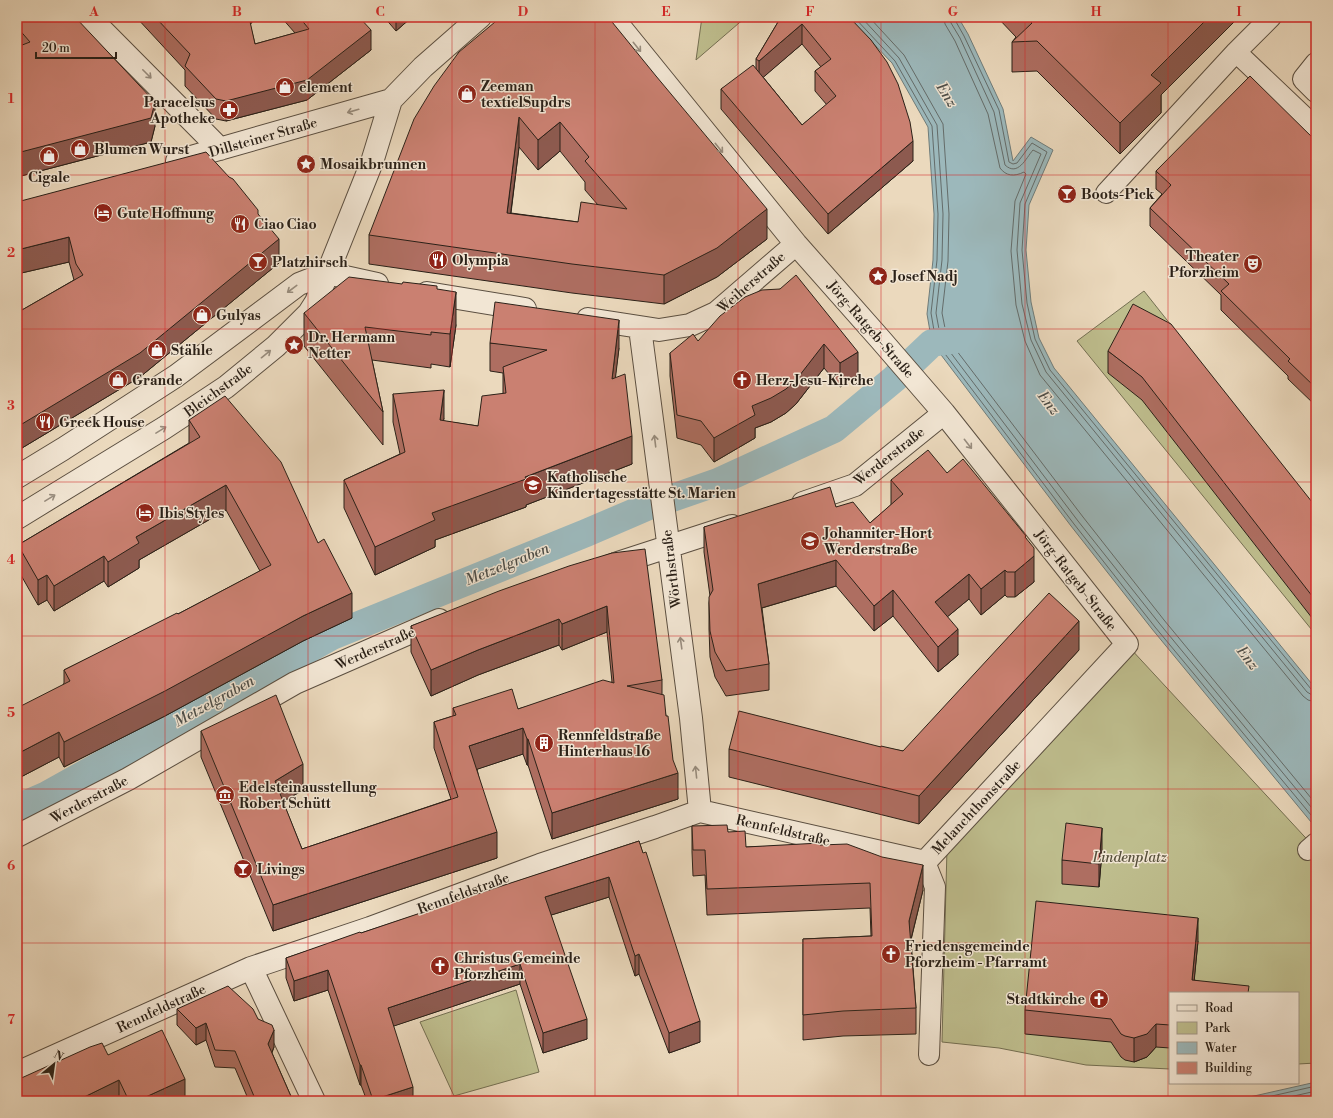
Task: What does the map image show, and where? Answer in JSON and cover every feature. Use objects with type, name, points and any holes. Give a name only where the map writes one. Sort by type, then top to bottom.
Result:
[{"type":"street","points":[[89,17],[220,149]]},
{"type":"street","name":"Dillsteiner Straße","points":[[160,166],[391,100],[423,67],[480,17]]},
{"type":"street","name":"Jörg-Ratgeb-Straße","points":[[612,17],[796,244],[938,406],[1127,644]]},
{"type":"street","points":[[1106,193],[1236,52],[1271,17]]},
{"type":"street","points":[[1236,52],[1316,128]]},
{"type":"street","points":[[1316,64],[1304,79],[1316,91]]},
{"type":"street","name":"Bleichstraße","points":[[17,518],[80,478],[164,428],[226,387],[276,346],[309,313],[316,302],[372,162],[391,100]]},
{"type":"street","name":"Weiherstraße","points":[[570,316],[659,330],[690,325],[716,313],[796,244]]},
{"type":"street","points":[[17,478],[63,450],[176,376],[299,284],[327,273],[403,289],[547,312]]},
{"type":"street","name":"Wörthstraße","points":[[640,328],[691,718],[700,811]]},
{"type":"street","name":"Werderstraße","points":[[788,508],[855,485],[938,406]]},
{"type":"street","points":[[63,450],[80,478]]},
{"type":"street","points":[[601,569],[750,520]]},
{"type":"street","name":"Werderstraße","points":[[17,836],[128,780],[295,683],[436,620],[458,614]]},
{"type":"street","name":"Melanchthonstraße","points":[[928,1055],[934,887],[925,862],[1127,644]]},
{"type":"street","name":"Rennfeldstraße","points":[[17,1073],[251,968],[370,928],[540,865],[655,828],[700,811],[925,862]]},
{"type":"street","points":[[251,968],[314,1101]]},
{"type":"green space","points":[[702,17],[746,17],[696,60]]},
{"type":"green space","points":[[1144,291],[1316,508],[1316,635],[1077,341]]},
{"type":"green space","name":"Lindenplatz","points":[[1129,647],[1316,849],[1316,1063],[1299,1064],[1299,992],[1169,992],[1169,1069],[1086,1065],[999,1048],[942,1042],[947,848]]},
{"type":"green space","points":[[516,990],[539,1072],[454,1096],[420,1022]]},
{"type":"water","name":"Enz","points":[[848,17],[958,17],[968,34],[1003,109],[1013,161],[1031,137],[1053,150],[1029,205],[1026,250],[1031,302],[1039,338],[1054,368],[1316,689],[1316,828],[1152,629],[1071,526],[932,343],[927,314],[933,260],[934,214],[928,127],[892,63]]},
{"type":"water","points":[[1316,1082],[1316,1101],[1232,1101]]},
{"type":"building","points":[[17,17],[75,17],[155,102],[151,118],[17,153],[17,47],[30,42],[17,27]]},
{"type":"building","points":[[155,17],[249,17],[255,44],[309,29],[299,17],[359,17],[371,30],[307,80],[226,101],[216,99],[185,66],[190,54]]},
{"type":"building","points":[[501,17],[608,17],[767,209],[717,248],[664,275],[572,264],[369,235],[414,119],[434,86],[459,52]],"holes":[[[519,117],[538,140],[560,122],[589,157],[585,161],[627,209],[581,202],[578,222],[507,213]]]},
{"type":"building","points":[[781,17],[852,17],[850,18],[871,40],[887,62],[898,84],[910,122],[913,141],[828,214],[721,89],[753,65],[802,125],[836,96],[815,71],[831,59],[802,24],[759,61],[756,59]]},
{"type":"building","points":[[1026,17],[1209,17],[1151,75],[1161,83],[1120,123],[1037,41],[1012,42],[1032,23]]},
{"type":"building","name":"Theater Pforzheim","points":[[1250,76],[1316,141],[1316,388],[1288,361],[1290,359],[1221,291],[1229,284],[1150,208],[1171,185],[1156,171]]},
{"type":"building","points":[[206,152],[229,177],[233,179],[258,210],[258,214],[279,239],[140,353],[17,427],[17,292],[22,310],[83,275],[76,264],[69,237],[17,250],[17,202]]},
{"type":"building","name":"Herz-Jesu-Kirche","points":[[796,275],[858,352],[840,363],[824,344],[796,380],[786,389],[771,398],[752,406],[755,415],[714,438],[701,421],[677,415],[670,353],[693,334],[698,341],[720,316],[745,297],[762,290],[780,289]]},
{"type":"building","points":[[349,277],[402,284],[403,282],[437,286],[437,289],[456,292],[450,334],[431,332],[431,335],[365,327],[383,412],[304,313]]},
{"type":"building","points":[[495,302],[619,320],[612,379],[625,374],[632,436],[525,477],[526,479],[432,513],[435,520],[375,547],[344,480],[405,452],[393,394],[444,390],[440,420],[478,426],[482,396],[506,393],[503,367],[547,350],[490,343]]},
{"type":"building","points":[[1133,304],[1171,324],[1316,507],[1316,601],[1142,377],[1108,351]]},
{"type":"building","points":[[225,396],[281,462],[318,543],[324,539],[352,593],[303,616],[165,691],[64,742],[59,732],[17,754],[17,708],[70,681],[64,670],[177,613],[178,614],[271,565],[226,485],[136,537],[139,543],[108,562],[104,556],[54,586],[47,575],[38,580],[18,545],[200,437],[189,420]]},
{"type":"building","points":[[928,450],[947,473],[963,459],[1026,536],[1025,537],[1034,548],[1034,556],[1015,572],[1007,572],[1005,570],[981,589],[969,574],[935,602],[958,629],[938,647],[893,590],[874,606],[836,560],[758,584],[769,664],[726,671],[715,652],[710,631],[709,597],[713,590],[704,527],[830,487],[836,507],[853,502],[870,523],[903,494],[891,480]]},
{"type":"building","points":[[645,549],[662,680],[627,686],[664,695],[673,760],[678,773],[552,813],[523,728],[469,746],[497,832],[273,905],[201,731],[276,695],[303,764],[275,781],[302,849],[458,797],[434,722],[456,715],[453,708],[512,689],[518,709],[603,680],[614,683],[607,606],[562,624],[559,619],[431,670],[411,626],[499,591],[569,566],[612,553]]},
{"type":"building","points":[[1049,593],[1079,621],[919,796],[729,749],[739,711],[881,747],[903,751]]},
{"type":"building","points":[[1066,823],[1102,828],[1099,864],[1062,860]]},
{"type":"building","points":[[727,825],[728,832],[745,831],[746,847],[820,843],[820,845],[847,844],[882,857],[923,865],[909,921],[916,1008],[843,1011],[803,1015],[803,939],[872,936],[870,883],[707,889],[705,850],[693,850],[692,826]]},
{"type":"building","points":[[639,841],[643,853],[646,852],[700,1021],[669,1033],[639,954],[635,956],[609,877],[545,897],[587,1019],[543,1033],[520,964],[388,1008],[413,1087],[373,1100],[328,970],[294,981],[286,958],[360,932],[361,933]]},
{"type":"building","name":"Stadtkirche","points":[[1036,901],[1198,918],[1192,980],[1249,986],[1248,992],[1169,992],[1169,1025],[1156,1024],[1147,1034],[1134,1038],[1121,1034],[1111,1019],[1025,1010]]},
{"type":"building","points":[[228,986],[253,1009],[258,1019],[272,1025],[274,1030],[268,1044],[293,1101],[256,1101],[235,1051],[215,1050],[206,1023],[196,1028],[177,1009]]},
{"type":"building","points":[[162,1030],[185,1079],[137,1101],[129,1101],[119,1080],[76,1101],[17,1101],[17,1080],[90,1047],[102,1043],[108,1055]]},
{"type":"waterway","name":"Metzelgraben","points":[[17,808],[47,795],[332,636],[649,506],[718,482],[834,429],[894,379],[932,343],[970,337]]},
{"type":"place","name":"element","points":[[285,87]]},
{"type":"place","name":"Zeeman textielSupdrs","points":[[467,94]]},
{"type":"place","name":"Paracelsus Apotheke","points":[[229,110]]},
{"type":"place","name":"Blumen Wurst","points":[[80,149]]},
{"type":"place","name":"Cigale","points":[[49,156]]},
{"type":"place","name":"Mosaikbrunnen","points":[[306,164]]},
{"type":"place","name":"Boots-Pick","points":[[1067,194]]},
{"type":"place","name":"Gute Hoffnung","points":[[103,213]]},
{"type":"place","name":"Ciao Ciao","points":[[240,224]]},
{"type":"place","name":"Olympia","points":[[438,260]]},
{"type":"place","name":"Platzhirsch","points":[[258,262]]},
{"type":"place","name":"Theater Pforzheim","points":[[1253,264]]},
{"type":"place","name":"Josef Nadj","points":[[878,276]]},
{"type":"place","name":"Gulyas","points":[[202,315]]},
{"type":"place","name":"Dr. Hermann Netter","points":[[294,345]]},
{"type":"place","name":"Stähle","points":[[157,350]]},
{"type":"place","name":"Grande","points":[[118,380]]},
{"type":"place","name":"Herz-Jesu-Kirche","points":[[742,380]]},
{"type":"place","name":"Greek House","points":[[45,422]]},
{"type":"place","name":"Katholische Kindertagesstätte St. Marien","points":[[533,485]]},
{"type":"place","name":"Ibis Styles","points":[[145,513]]},
{"type":"place","name":"Johanniter-Hort Werderstraße","points":[[810,541]]},
{"type":"place","name":"Rennfeldstraße Hinterhaus 16","points":[[544,743]]},
{"type":"place","name":"Edelsteinausstellung Robert Schütt","points":[[225,795]]},
{"type":"place","name":"Livings","points":[[243,869]]},
{"type":"place","name":"Friedensgemeinde Pforzheim - Pfarramt","points":[[891,954]]},
{"type":"place","name":"Christus Gemeinde Pforzheim","points":[[440,966]]},
{"type":"place","name":"Stadtkirche","points":[[1099,999]]}]
